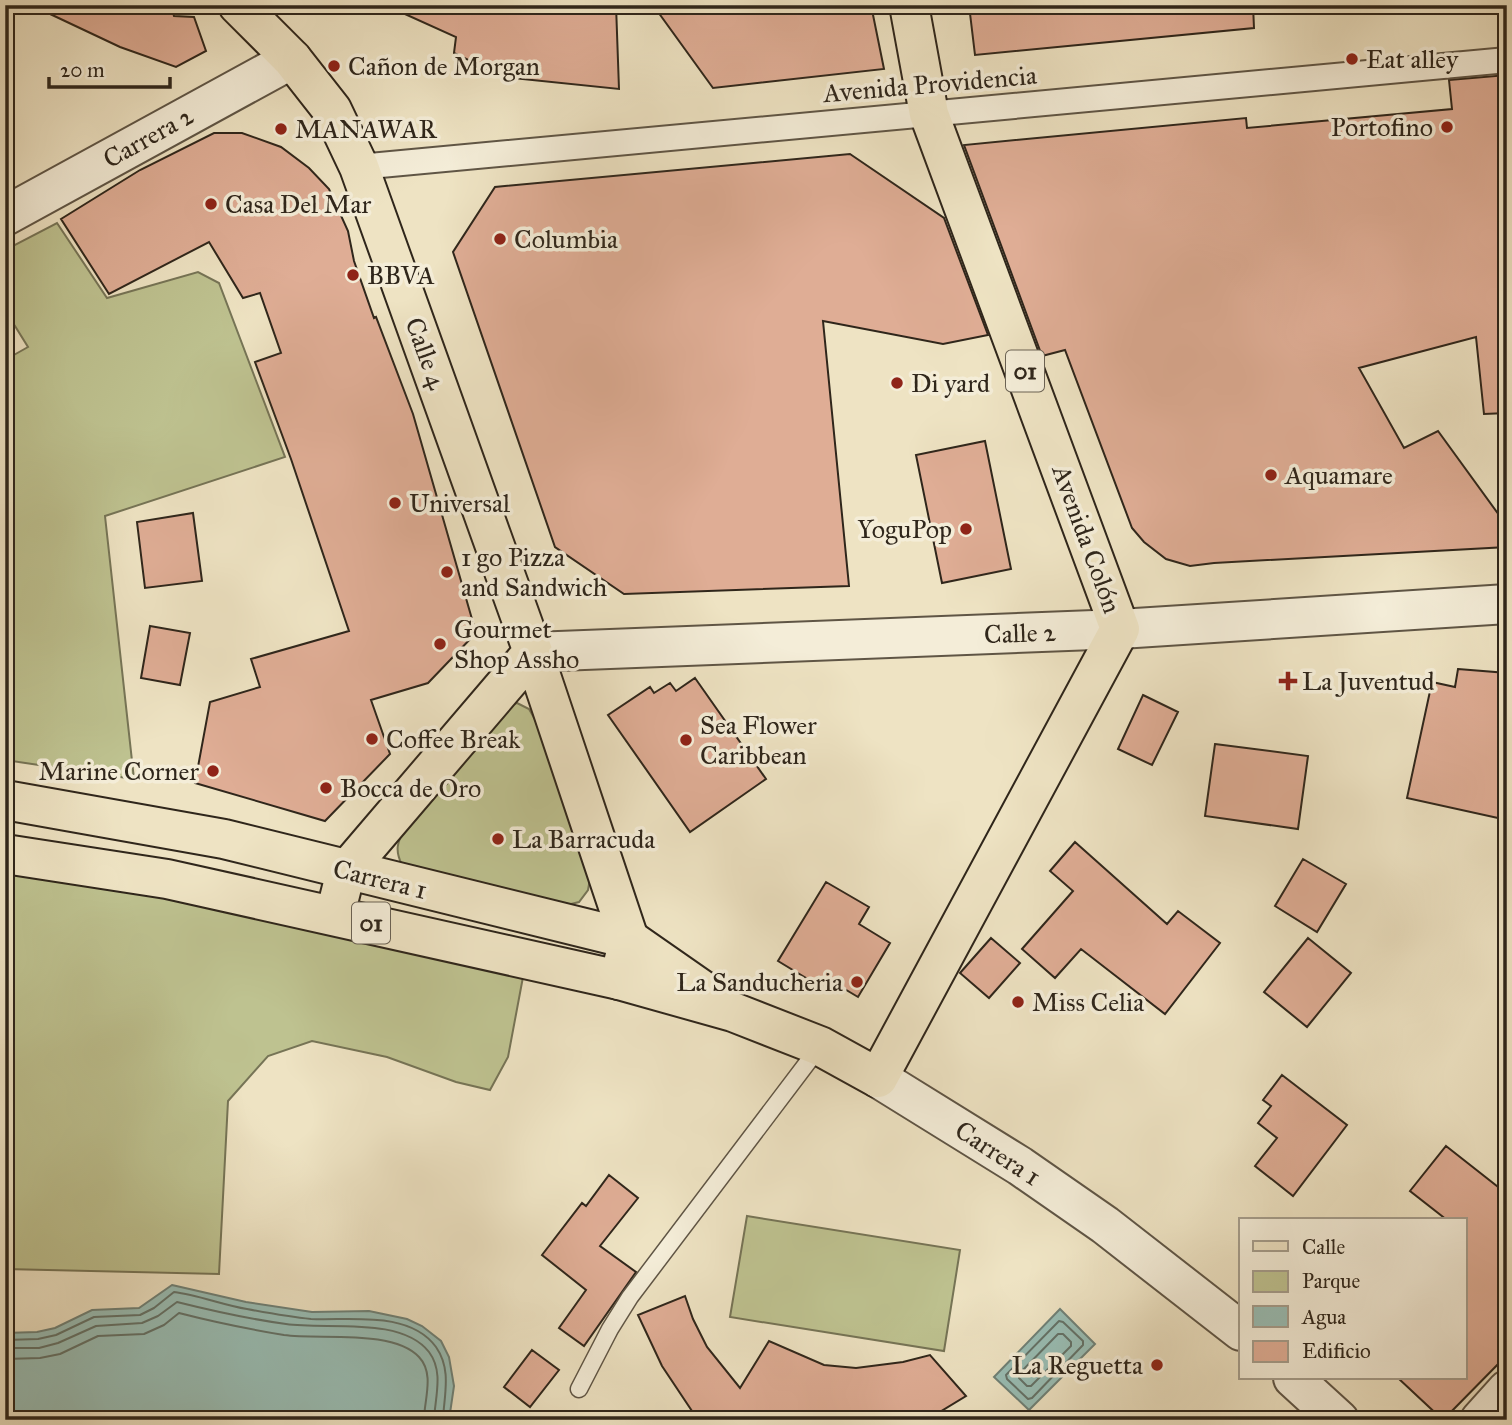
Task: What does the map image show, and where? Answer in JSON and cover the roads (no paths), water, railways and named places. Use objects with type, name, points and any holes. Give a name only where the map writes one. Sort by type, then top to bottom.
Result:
[{"type":"main road","name":"Calle 4","points":[[238,5],[292,59],[332,110],[359,167],[533,652],[629,939]]},
{"type":"main road","name":"Avenida Colón","points":[[878,1078],[1120,629],[929,114],[909,5]]},
{"type":"main road","points":[[335,915],[346,871],[533,652]]},
{"type":"main road","name":"Carrera 1","points":[[5,800],[224,839],[629,939],[733,1012]]},
{"type":"main road","name":"Carrera 1","points":[[5,854],[167,879],[619,980],[733,1012],[820,1046],[878,1078]]},
{"type":"main road","points":[[619,980],[629,939]]},
{"type":"street","name":"Carrera 2","points":[[5,216],[292,59]]},
{"type":"street","name":"Avenida Providencia","points":[[359,167],[1507,60]]},
{"type":"street","name":"Calle 2","points":[[533,652],[1120,629],[1507,604]]},
{"type":"street","name":"Carrera 1","points":[[878,1078],[1020,1166],[1105,1225],[1239,1329]]},
{"type":"street","points":[[1295,1380],[1339,1420]]},
{"type":"street","points":[[1480,1420],[1507,1390]]},
{"type":"lane","points":[[579,1389],[610,1329],[631,1297],[820,1046]]},
{"type":"water","points":[[172,1285],[246,1302],[312,1312],[369,1311],[407,1319],[422,1326],[441,1341],[449,1357],[454,1386],[449,1420],[5,1420],[5,1333],[37,1332],[55,1328],[92,1310],[139,1308]]},
{"type":"water","points":[[1060,1309],[1095,1344],[1029,1410],[994,1377]]},
{"type":"place","name":"Eat alley","points":[[1352,59]]},
{"type":"place","name":"Cañon de Morgan","points":[[334,66]]},
{"type":"place","name":"Portofino","points":[[1447,127]]},
{"type":"place","name":"MANAWAR","points":[[281,129]]},
{"type":"place","name":"Casa Del Mar","points":[[211,204]]},
{"type":"place","name":"Columbia","points":[[500,239]]},
{"type":"place","name":"BBVA","points":[[353,275]]},
{"type":"place","name":"Di yard","points":[[897,383]]},
{"type":"place","name":"Aquamare","points":[[1271,475]]},
{"type":"place","name":"Universal","points":[[395,503]]},
{"type":"place","name":"YoguPop","points":[[966,529]]},
{"type":"place","name":"1 go Pizza and Sandwich","points":[[447,572]]},
{"type":"place","name":"Gourmet Shop Assho","points":[[440,644]]},
{"type":"place","name":"La Juventud","points":[[1288,681]]},
{"type":"place","name":"Coffee Break","points":[[372,739]]},
{"type":"place","name":"Sea Flower Caribbean","points":[[686,740]]},
{"type":"place","name":"Marine Corner","points":[[213,771]]},
{"type":"place","name":"Bocca de Oro","points":[[326,788]]},
{"type":"place","name":"La Barracuda","points":[[498,839]]},
{"type":"place","name":"La Sanducheria","points":[[857,982]]},
{"type":"place","name":"Miss Celia","points":[[1018,1002]]},
{"type":"place","name":"La Reguetta","points":[[1157,1365]]}]
